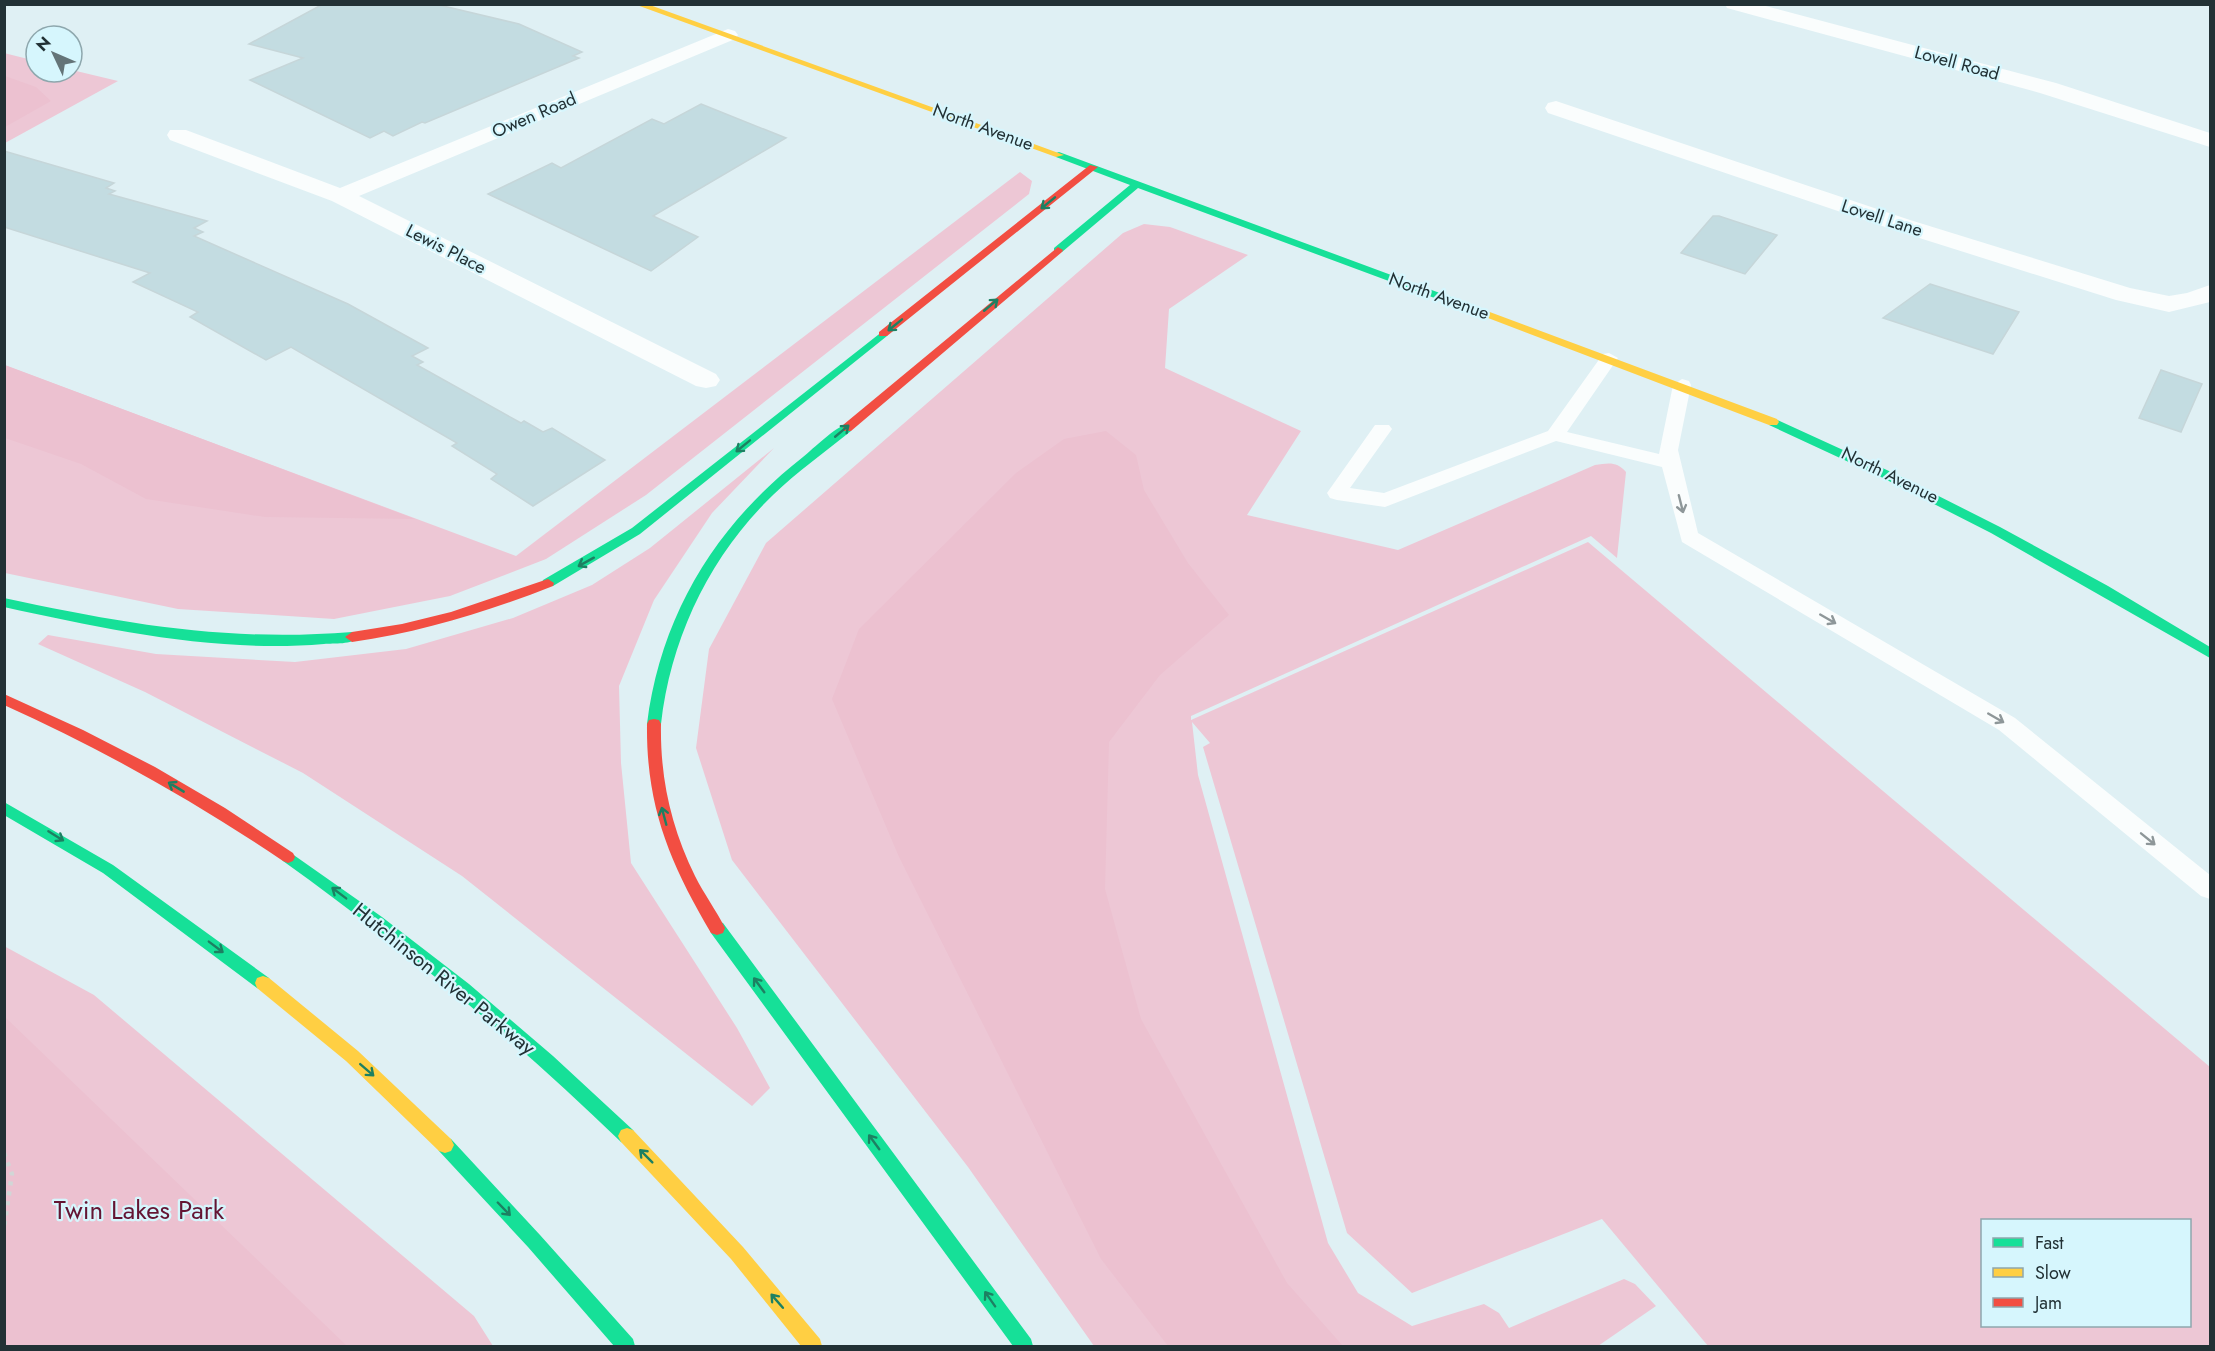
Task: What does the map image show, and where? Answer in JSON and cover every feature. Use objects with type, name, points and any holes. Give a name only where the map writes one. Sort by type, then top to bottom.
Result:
[{"type":"main road","name":"North Avenue","points":[[638,4],[1094,167],[1682,385],[1864,461],[1967,512],[2139,608],[2211,653]]},
{"type":"main road","points":[[4,602],[182,637],[293,643],[348,638],[402,628],[460,615],[507,598],[554,579],[636,531],[1094,167]]},
{"type":"main road","points":[[1024,1347],[721,934],[692,886],[671,843],[658,797],[653,752],[654,704],[665,654],[685,606],[730,536],[760,501],[1137,184]]},
{"type":"main road","name":"Hutchinson River Parkway","points":[[4,699],[70,726],[245,828],[415,951],[598,1107],[698,1208],[813,1347]]},
{"type":"main road","points":[[4,808],[34,823],[117,874],[284,999],[372,1073],[547,1252],[626,1347]]},
{"type":"main road","points":[[4,815],[34,823]]},
{"type":"street","name":"Lovell Road","points":[[1734,4],[2049,87],[2211,140]]},
{"type":"street","name":"Owen Road","points":[[340,196],[728,35]]},
{"type":"street","name":"Lovell Lane","points":[[1556,108],[1890,221],[2126,295],[2169,304],[2194,300],[2211,292]]},
{"type":"street","name":"Lovell Road","points":[[2178,128],[2211,134]]},
{"type":"street","name":"Lewis Place","points":[[178,135],[340,196],[706,381]]},
{"type":"lane","points":[[1382,429],[1337,493],[1385,500],[1555,435],[1609,358]]},
{"type":"lane","points":[[1682,385],[1668,450],[1689,537],[2007,724],[2211,889]]},
{"type":"lane","points":[[1555,435],[1671,463]]},
{"type":"path","points":[[4,1153],[12,1174],[4,1228]]},
{"type":"green space","points":[[4,53],[24,58],[24,84],[84,84],[84,73],[118,81],[5,143]]},
{"type":"green space","points":[[5,76],[36,87],[51,101],[5,127]]},
{"type":"green space","points":[[1020,172],[1032,181],[1029,194],[646,495],[546,559],[450,596],[334,619],[178,609],[5,573],[4,365],[516,556]]},
{"type":"green space","points":[[1144,224],[1170,227],[1248,255],[1169,309],[1165,368],[1301,431],[1247,515],[1398,550],[1595,465],[1608,463],[1616,464],[1626,472],[1617,558],[1591,536],[1191,716],[1191,720],[1588,542],[2210,1067],[2210,1346],[1708,1346],[1602,1219],[1412,1293],[1347,1233],[1203,747],[1210,743],[1192,722],[1198,775],[1328,1243],[1358,1293],[1412,1326],[1484,1304],[1499,1313],[1509,1328],[1624,1279],[1635,1284],[1656,1306],[1598,1346],[1094,1346],[968,1167],[732,860],[696,748],[709,649],[766,543],[1123,233]]},
{"type":"green space","points":[[5,365],[415,519],[265,517],[146,499],[81,464],[5,438]]},
{"type":"green space","points":[[1106,431],[1136,455],[1144,490],[1188,563],[1229,615],[1160,675],[1109,742],[1105,889],[1141,1019],[1287,1283],[1343,1346],[1168,1346],[1101,1259],[899,857],[832,699],[859,629],[1016,473],[1064,439]]},
{"type":"green space","points":[[774,448],[712,513],[654,600],[619,686],[621,763],[631,863],[737,1028],[770,1088],[752,1106],[462,876],[303,773],[145,692],[38,644],[48,635],[156,654],[295,662],[406,649],[513,618],[592,585],[650,548]]},
{"type":"green space","name":"Twin Lakes Park","points":[[4,946],[94,995],[474,1316],[493,1346],[5,1346]]},
{"type":"green space","points":[[5,1017],[347,1346],[5,1346]]},
{"type":"building","points":[[323,4],[435,4],[519,24],[582,52],[573,56],[579,58],[393,136],[384,131],[370,138],[250,80],[303,58],[249,44]]},
{"type":"building","points":[[701,104],[786,138],[653,216],[698,237],[651,271],[488,194],[552,163],[561,168],[652,119],[664,124]]},
{"type":"building","points":[[4,151],[114,183],[106,188],[115,191],[109,194],[207,221],[194,228],[203,232],[194,236],[348,304],[428,348],[412,356],[423,362],[417,365],[521,423],[524,421],[543,432],[552,428],[605,460],[533,506],[491,479],[497,474],[452,446],[457,443],[291,347],[266,360],[190,317],[198,312],[133,282],[150,273],[4,227]]},
{"type":"building","points":[[1713,216],[1777,235],[1745,274],[1681,253]]},
{"type":"building","points":[[1930,284],[2019,312],[1993,354],[1883,318]]},
{"type":"building","points":[[2161,370],[2202,384],[2181,432],[2139,418]]},
{"type":"traffic: fast","points":[[1059,155],[1479,311]]},
{"type":"traffic: fast","points":[[1058,250],[1137,184]]},
{"type":"traffic: fast","points":[[548,583],[636,531],[883,334]]},
{"type":"traffic: fast","points":[[1773,422],[1885,474],[2050,559],[2210,653]]},
{"type":"traffic: fast","points":[[654,724],[665,663],[675,633],[688,604],[720,549],[739,524],[770,491],[847,428]]},
{"type":"traffic: fast","points":[[4,602],[134,628],[220,639],[307,641],[352,637]]},
{"type":"traffic: fast","points":[[4,808],[108,869],[263,983]]},
{"type":"traffic: fast","points":[[288,857],[377,921],[464,989],[547,1061],[627,1136]]},
{"type":"traffic: fast","points":[[717,928],[1024,1346]]},
{"type":"traffic: fast","points":[[445,1145],[534,1241],[626,1346]]},
{"type":"traffic: slow","points":[[638,4],[1059,155]]},
{"type":"traffic: slow","points":[[1479,311],[1773,422]]},
{"type":"traffic: slow","points":[[263,983],[352,1056],[445,1145]]},
{"type":"traffic: slow","points":[[627,1136],[737,1253],[813,1346]]},
{"type":"traffic: jam","points":[[883,334],[1093,167]]},
{"type":"traffic: jam","points":[[847,428],[1058,250]]},
{"type":"traffic: jam","points":[[352,637],[402,629],[452,617],[548,583]]},
{"type":"traffic: jam","points":[[4,699],[150,771],[220,812],[288,857]]},
{"type":"traffic: jam","points":[[654,724],[656,779],[661,805],[678,855],[717,928]]}]
